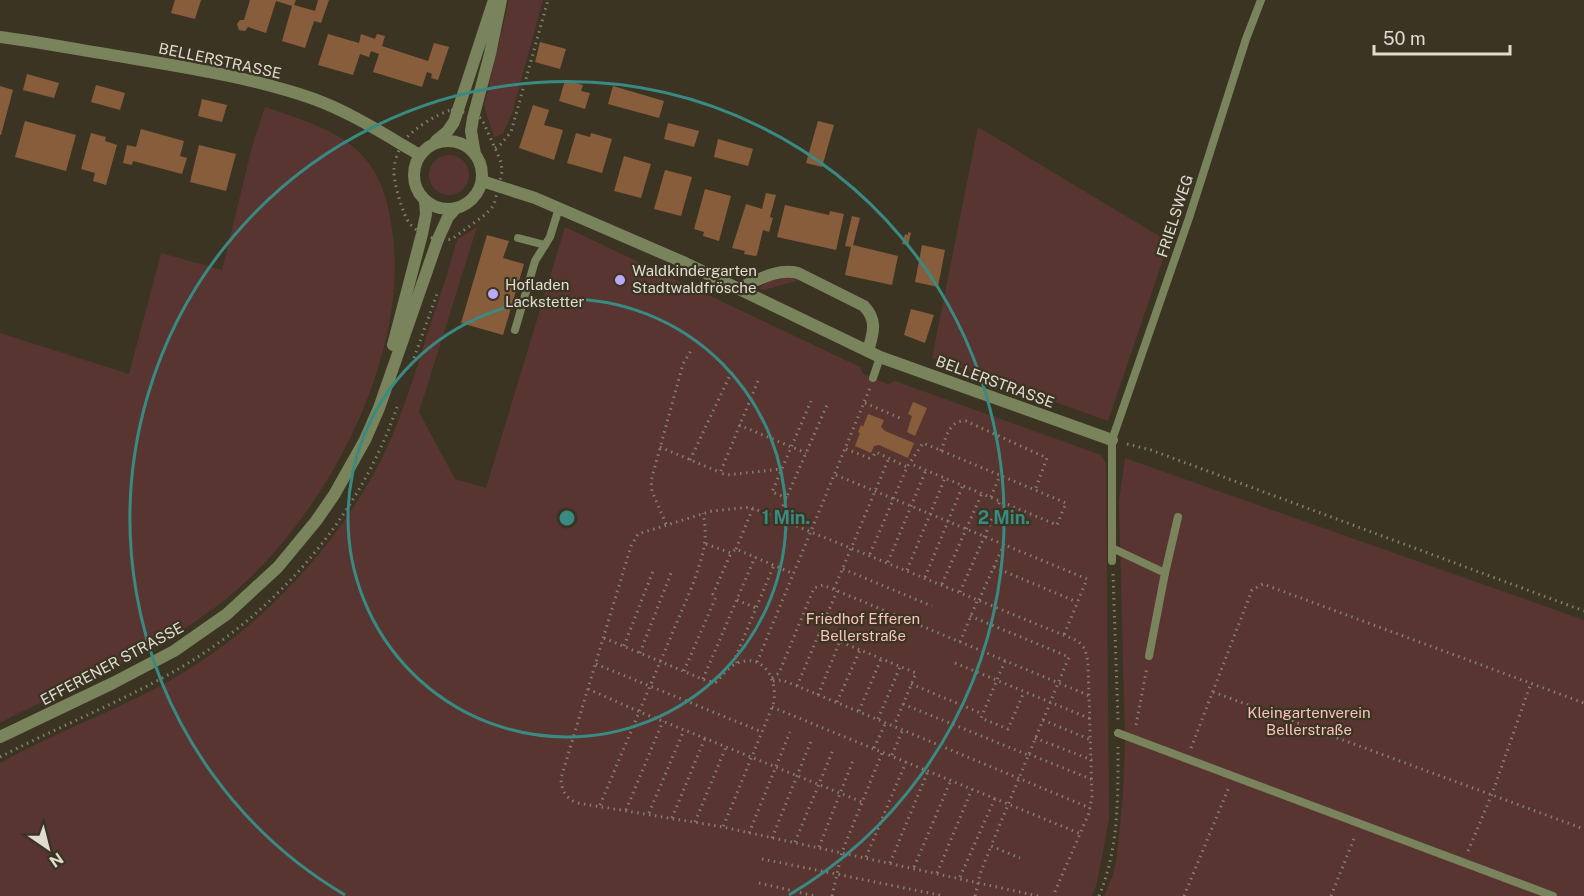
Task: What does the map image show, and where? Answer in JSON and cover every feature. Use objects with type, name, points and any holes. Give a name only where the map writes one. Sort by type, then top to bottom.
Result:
[{"type":"street","points":[[494,0],[458,110],[447,132],[420,155],[413,174],[418,193],[435,207],[456,208],[473,198],[482,181],[480,162],[471,130],[501,0]]},
{"type":"street","name":"BELLERSTRASSE","points":[[0,37],[168,64],[258,82],[314,99],[340,110],[367,123],[420,155]]},
{"type":"street","points":[[432,144],[451,140],[460,142],[476,154]]},
{"type":"street","name":"BELLERSTRASSE","points":[[482,181],[559,208],[739,288],[880,357],[1112,440]]},
{"type":"street","name":"EFFERENER STRASSE","points":[[379,408],[422,234],[426,214],[425,201]]},
{"type":"street","name":"EFFERENER STRASSE","points":[[0,737],[174,651],[207,629],[256,589],[300,542],[334,495],[365,440],[379,408],[438,239],[448,217],[456,208]]},
{"type":"street","points":[[739,288],[786,270],[798,273],[864,306],[871,313],[874,324],[868,351]]},
{"type":"lane","name":"FRIELSWEG","points":[[1113,561],[1112,440],[1261,0]]},
{"type":"lane","points":[[515,330],[535,261],[550,237],[559,208]]},
{"type":"lane","points":[[518,238],[545,245]]},
{"type":"lane","points":[[873,378],[880,357]]},
{"type":"lane","points":[[1149,656],[1178,517]]},
{"type":"lane","points":[[1112,548],[1165,573]]},
{"type":"lane","points":[[1118,733],[1553,896]]},
{"type":"path","points":[[495,148],[511,132],[548,0]]},
{"type":"path","points":[[458,110],[474,114],[482,119],[495,148],[502,172],[494,205],[486,214],[452,239],[438,239],[422,234],[408,222],[394,172],[402,144],[411,134],[431,119],[445,112],[458,110]]},
{"type":"path","points":[[414,360],[439,284]]},
{"type":"path","points":[[666,524],[652,491],[651,481],[683,364],[692,349]]},
{"type":"path","points":[[690,460],[732,371]]},
{"type":"path","points":[[757,663],[866,403],[873,378]]},
{"type":"path","points":[[720,473],[758,381]]},
{"type":"path","points":[[787,498],[772,492],[811,401]]},
{"type":"path","points":[[0,757],[165,677],[224,638],[262,607],[305,564],[336,524],[371,468],[399,402]]},
{"type":"path","points":[[866,403],[900,418]]},
{"type":"path","points":[[778,517],[827,405]]},
{"type":"path","points":[[941,451],[949,429],[956,423],[966,421],[1047,458],[1035,490]]},
{"type":"path","points":[[739,425],[806,453]]},
{"type":"path","points":[[1112,440],[1151,450],[1584,611]]},
{"type":"path","points":[[846,449],[869,458],[876,452],[889,458],[909,465],[926,470],[1057,525],[1066,503],[923,443],[909,465],[893,498],[870,555]]},
{"type":"path","points":[[660,447],[727,475],[782,469]]},
{"type":"path","points":[[797,686],[889,458]]},
{"type":"path","points":[[888,562],[926,470]]},
{"type":"path","points":[[836,475],[1087,579],[1064,635]]},
{"type":"path","points":[[991,497],[999,475]]},
{"type":"path","points":[[907,570],[945,478]]},
{"type":"path","points":[[925,577],[963,485]]},
{"type":"path","points":[[942,584],[982,493]]},
{"type":"path","points":[[960,592],[1000,501]]},
{"type":"path","points":[[1038,896],[960,877],[723,827],[568,799],[561,783],[635,537],[641,532],[702,513],[733,507],[753,508],[1078,641],[1085,649],[1089,663],[1093,780],[1090,808],[1053,896]]},
{"type":"path","points":[[684,671],[716,597],[713,594],[731,553],[736,549],[753,508]]},
{"type":"path","points":[[600,806],[693,584],[706,544],[706,526],[702,513]]},
{"type":"path","points":[[706,544],[731,553]]},
{"type":"path","points":[[960,642],[1004,544]]},
{"type":"path","points":[[736,549],[794,574]]},
{"type":"path","points":[[703,679],[755,557]]},
{"type":"path","points":[[737,663],[736,656],[774,565]]},
{"type":"path","points":[[994,567],[1077,602]]},
{"type":"path","points":[[843,569],[932,606]]},
{"type":"path","points":[[624,646],[653,571]]},
{"type":"path","points":[[640,653],[670,573]]},
{"type":"path","points":[[1187,758],[1252,590],[1263,584],[1584,703]]},
{"type":"path","points":[[772,680],[779,673],[814,588],[823,585],[1090,696]]},
{"type":"path","points":[[737,600],[756,608]]},
{"type":"path","points":[[970,616],[1069,657],[991,846],[975,896]]},
{"type":"path","points":[[819,633],[916,673],[894,726]]},
{"type":"path","points":[[604,638],[703,679],[716,682],[737,663],[751,661],[767,671],[776,690],[772,707],[723,827]]},
{"type":"path","points":[[818,695],[840,641]]},
{"type":"path","points":[[837,702],[860,650]]},
{"type":"path","points":[[1134,739],[1149,656]]},
{"type":"path","points":[[859,711],[881,658]]},
{"type":"path","points":[[1005,661],[981,718],[1008,729],[1024,692]]},
{"type":"path","points":[[955,663],[1090,719]]},
{"type":"path","points":[[596,664],[762,732]]},
{"type":"path","points":[[878,719],[900,667]]},
{"type":"path","points":[[772,680],[782,680],[837,702],[1090,808]]},
{"type":"path","points":[[1463,861],[1492,794],[1531,683]]},
{"type":"path","points":[[911,684],[982,714]]},
{"type":"path","points":[[588,689],[862,802]]},
{"type":"path","points":[[1214,692],[1584,829]]},
{"type":"path","points":[[903,704],[1093,780]]},
{"type":"path","points":[[772,707],[1081,834]]},
{"type":"path","points":[[1042,720],[1091,740]]},
{"type":"path","points":[[626,810],[663,721]]},
{"type":"path","points":[[874,749],[886,722]]},
{"type":"path","points":[[891,756],[903,729]]},
{"type":"path","points":[[649,813],[684,730]]},
{"type":"path","points":[[749,833],[790,732]]},
{"type":"path","points":[[672,818],[705,738]]},
{"type":"path","points":[[1035,738],[1092,760]]},
{"type":"path","points":[[772,838],[812,741]]},
{"type":"path","points":[[695,822],[726,747]]},
{"type":"path","points":[[795,842],[833,750]]},
{"type":"path","points":[[832,896],[842,852],[882,753]]},
{"type":"path","points":[[819,848],[854,758]]},
{"type":"path","points":[[866,857],[906,762]]},
{"type":"path","points":[[890,862],[928,771]]},
{"type":"path","points":[[1184,896],[1233,777]]},
{"type":"path","points":[[914,867],[951,780]]},
{"type":"path","points":[[937,873],[972,789]]},
{"type":"path","points":[[960,877],[995,798]]},
{"type":"path","points":[[1332,896],[1361,823]]},
{"type":"path","points":[[991,846],[1020,858]]},
{"type":"path","points":[[762,859],[944,896]]},
{"type":"path","points":[[759,883],[815,896]]},
{"type":"green space","points":[[509,0],[543,0],[513,110],[503,134],[494,137],[484,106]]},
{"type":"green space","points":[[265,107],[314,124],[338,136],[358,151],[377,177],[388,208],[392,229],[395,278],[388,329],[374,381],[353,432],[326,481],[296,526],[262,566],[226,599],[164,641],[0,723],[0,333],[129,374],[161,253],[222,270],[252,147]]},
{"type":"green space","points":[[978,127],[1169,242],[1108,421],[932,358]]},
{"type":"green space","points":[[449,155],[463,161],[469,175],[463,189],[449,195],[435,189],[429,175],[435,161]]},
{"type":"green space","name":"Friedhof Efferen Bellerstraße","points":[[477,227],[419,412],[455,479],[486,488],[565,227],[860,367],[863,374],[888,384],[895,381],[1101,455],[1106,463],[1109,819],[1097,883],[1092,896],[0,896],[0,763],[42,741],[129,702],[203,660],[262,614],[314,560],[358,500],[385,452],[412,384],[455,246],[458,239]]},
{"type":"green space","points":[[790,277],[799,280],[764,290],[759,288],[766,282]]},
{"type":"green space","name":"Kleingartenverein Bellerstraße","points":[[1125,458],[1584,620],[1584,896],[1104,896],[1113,875],[1117,855],[1123,795],[1125,741],[1119,501]]},
{"type":"building","points":[[175,0],[201,0],[195,19],[171,13]]},
{"type":"building","points":[[250,0],[296,0],[294,5],[315,11],[318,0],[329,0],[321,23],[314,21],[305,48],[282,41],[292,6],[276,1],[266,33],[248,27],[245,31],[239,30],[237,24],[240,20],[244,20]]},
{"type":"building","points":[[328,34],[359,43],[361,34],[375,39],[377,34],[385,36],[382,46],[428,61],[434,43],[449,47],[438,80],[431,78],[432,74],[427,72],[422,87],[373,72],[379,54],[371,51],[369,57],[360,54],[353,75],[318,65]]},
{"type":"building","points":[[540,42],[566,49],[560,69],[535,62]]},
{"type":"building","points":[[27,74],[59,83],[54,98],[23,90]]},
{"type":"building","points":[[565,80],[583,85],[581,91],[590,93],[585,109],[559,101]]},
{"type":"building","points":[[96,85],[125,93],[120,110],[91,102]]},
{"type":"building","points":[[0,86],[13,90],[1,135],[0,135]]},
{"type":"building","points":[[613,86],[664,101],[659,118],[608,104]]},
{"type":"building","points":[[202,99],[227,105],[222,122],[198,116]]},
{"type":"building","points":[[533,105],[549,110],[544,125],[563,130],[554,160],[519,148]]},
{"type":"building","points":[[25,121],[76,135],[66,171],[15,157]]},
{"type":"building","points":[[818,121],[834,125],[822,167],[806,163]]},
{"type":"building","points":[[668,123],[699,131],[694,147],[664,139]]},
{"type":"building","points":[[141,129],[184,141],[180,156],[187,158],[182,174],[133,161],[132,165],[123,163],[127,145],[136,147]]},
{"type":"building","points":[[91,133],[106,137],[105,141],[117,145],[106,185],[93,181],[95,173],[81,169]]},
{"type":"building","points":[[576,133],[590,137],[591,133],[612,139],[602,173],[567,163]]},
{"type":"building","points":[[718,139],[753,149],[748,166],[714,157]]},
{"type":"building","points":[[199,145],[236,154],[226,191],[190,182]]},
{"type":"building","points":[[624,156],[651,164],[641,198],[614,191]]},
{"type":"building","points":[[665,170],[692,177],[681,216],[654,209]]},
{"type":"building","points":[[705,189],[731,196],[719,241],[703,236],[704,232],[694,229]]},
{"type":"building","points":[[766,193],[776,195],[770,217],[773,218],[769,232],[763,230],[757,255],[744,254],[745,251],[732,248],[746,204],[762,209]]},
{"type":"building","points":[[785,205],[829,215],[830,211],[844,214],[836,250],[777,237]]},
{"type":"building","points":[[852,216],[860,218],[853,245],[898,256],[892,285],[845,275],[851,247],[845,246]]},
{"type":"building","points":[[908,232],[911,233],[908,245],[902,244],[905,234],[908,235]]},
{"type":"building","name":"Hofladen Lackstetter","points":[[487,235],[509,241],[503,258],[524,264],[503,335],[461,323]]},
{"type":"building","points":[[922,245],[945,250],[938,287],[915,282]]},
{"type":"building","points":[[911,309],[934,315],[925,343],[904,335]]},
{"type":"building","points":[[913,402],[927,408],[915,436],[907,432],[912,416],[908,414]]},
{"type":"building","points":[[868,414],[884,420],[881,427],[885,431],[914,443],[908,458],[879,445],[874,446],[871,453],[855,446],[860,433],[858,432],[861,425],[863,427]]},
{"type":"place","name":"Waldkindergarten Stadtwaldfrösche","points":[[620,280]]},
{"type":"place","name":"Hofladen Lackstetter","points":[[493,294]]}]
